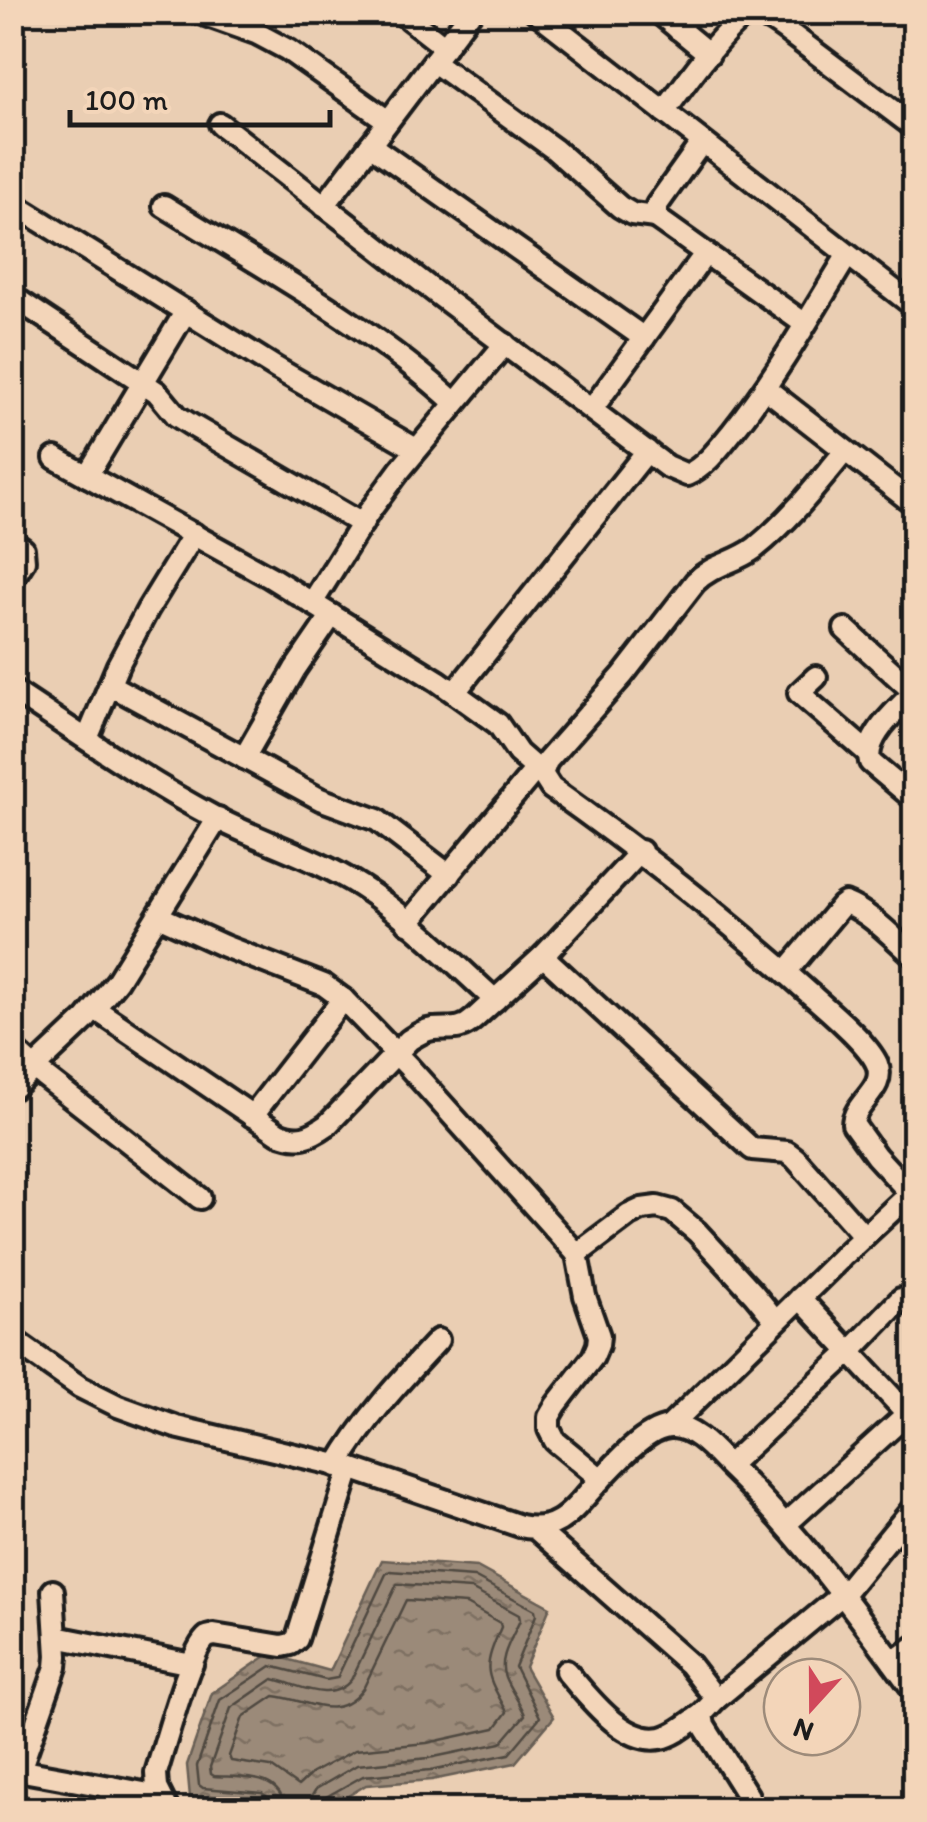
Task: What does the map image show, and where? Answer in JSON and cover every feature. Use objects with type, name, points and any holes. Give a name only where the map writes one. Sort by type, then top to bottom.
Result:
[{"type":"street","points":[[197,12],[256,32],[288,50],[388,122]]},
{"type":"street","points":[[400,12],[439,55],[620,207],[632,214],[655,217],[805,324]]},
{"type":"street","points":[[324,206],[472,12]]},
{"type":"street","points":[[536,12],[914,306]]},
{"type":"street","points":[[658,12],[685,21],[709,54]]},
{"type":"street","points":[[664,112],[728,29],[742,18],[760,14],[914,127]]},
{"type":"street","points":[[220,124],[592,410],[677,472],[688,475],[698,470],[720,446],[765,388],[848,256]]},
{"type":"street","points":[[655,217],[657,205],[702,142]]},
{"type":"street","points":[[370,146],[644,338]]},
{"type":"street","points":[[12,203],[276,368],[416,449]]},
{"type":"street","points":[[164,206],[393,352],[455,403]]},
{"type":"street","points":[[592,410],[706,254]]},
{"type":"street","points":[[12,296],[157,392],[177,416],[362,524]]},
{"type":"street","points":[[87,476],[186,311]]},
{"type":"street","points":[[312,603],[416,449],[505,344]]},
{"type":"street","points":[[765,388],[914,504]]},
{"type":"street","points":[[455,692],[647,451]]},
{"type":"street","points":[[408,923],[623,675],[695,582],[706,571],[756,547],[798,509],[845,451]]},
{"type":"street","points":[[55,458],[312,603],[455,692],[498,724],[518,753],[552,788],[641,852],[786,972],[832,1013],[878,1066],[878,1081],[854,1113],[853,1124],[911,1199],[864,1236],[670,1426],[642,1440],[572,1512],[556,1524],[536,1530]]},
{"type":"street","points":[[86,739],[148,609],[194,534]]},
{"type":"street","points":[[12,541],[23,549],[24,561],[12,580]]},
{"type":"street","points":[[244,758],[294,670],[332,615]]},
{"type":"street","points":[[845,629],[914,692],[880,730],[868,753],[870,762],[914,799]]},
{"type":"street","points":[[816,677],[800,693],[868,753]]},
{"type":"street","points":[[110,685],[320,799],[377,820],[449,875]]},
{"type":"street","points":[[12,690],[181,799],[356,884],[408,923],[495,1000]]},
{"type":"street","points":[[12,1089],[35,1070],[117,981],[218,818]]},
{"type":"street","points":[[94,1009],[278,1134],[290,1138],[312,1136],[396,1053],[423,1032],[465,1028],[542,956],[641,852]]},
{"type":"street","points":[[786,972],[846,903],[914,956]]},
{"type":"street","points":[[158,916],[324,985],[343,998],[577,1254],[598,1345],[593,1358],[556,1404],[549,1429],[555,1441],[601,1479]]},
{"type":"street","points":[[542,956],[752,1149],[778,1150],[795,1158],[864,1236]]},
{"type":"street","points":[[252,1116],[343,998]]},
{"type":"street","points":[[12,1048],[200,1198]]},
{"type":"street","points":[[577,1254],[642,1209],[657,1207],[672,1212],[697,1232],[776,1322]]},
{"type":"street","points":[[786,1524],[911,1417],[800,1298]]},
{"type":"street","points":[[729,1465],[901,1299],[914,1307]]},
{"type":"street","points":[[12,1339],[80,1386],[118,1406],[176,1427],[344,1467],[536,1530],[689,1664],[709,1706],[704,1726],[748,1796]]},
{"type":"street","points":[[164,1803],[156,1773],[192,1664],[204,1640],[210,1635],[282,1646],[297,1639],[355,1435],[438,1340]]},
{"type":"street","points":[[670,1426],[703,1440],[786,1524],[914,1691]]},
{"type":"street","points":[[566,1671],[610,1718],[636,1734],[661,1738],[674,1733],[843,1594],[914,1507]]},
{"type":"street","points":[[53,1590],[56,1667],[16,1769],[164,1803]]},
{"type":"street","points":[[56,1637],[192,1664]]},
{"type":"street","points":[[893,1662],[914,1647]]},
{"type":"street","points":[[108,1810],[110,1788]]},
{"type":"water","points":[[382,1560],[477,1567],[550,1607],[525,1667],[554,1717],[515,1763],[432,1780],[366,1785],[325,1810],[267,1809],[258,1802],[190,1797],[187,1765],[212,1693],[269,1654],[330,1671]]},
{"type":"water","points":[[13,1789],[51,1808],[52,1809],[13,1809]]}]
